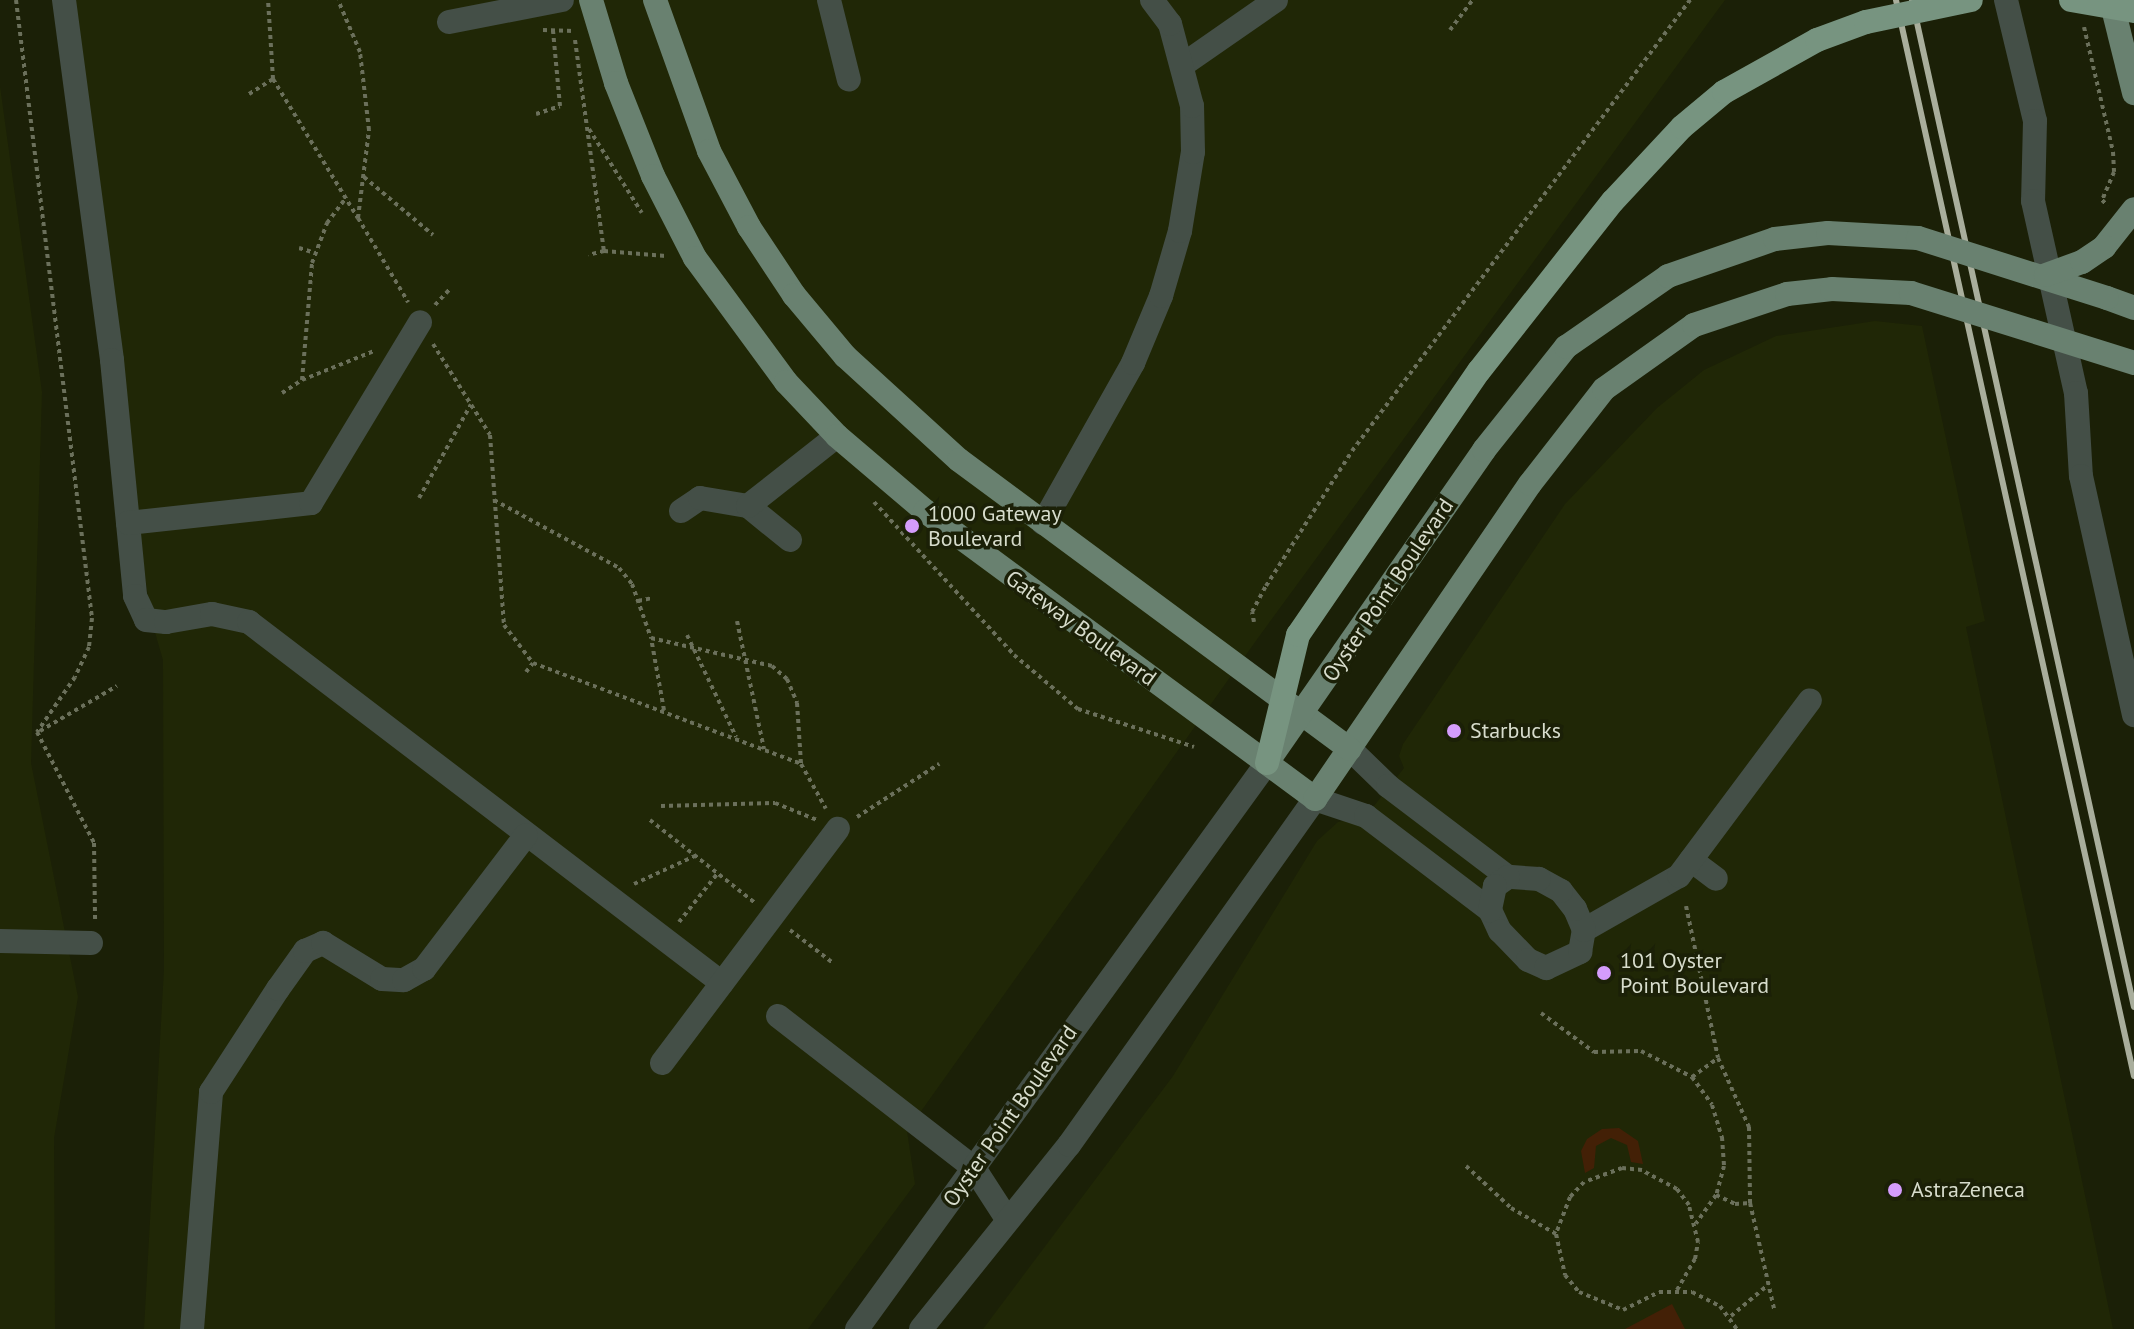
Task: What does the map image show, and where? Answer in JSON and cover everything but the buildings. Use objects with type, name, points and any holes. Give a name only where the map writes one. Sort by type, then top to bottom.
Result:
[{"type":"highway","points":[[1267,763],[1298,635],[1428,442],[1578,244],[1682,127],[1770,63],[1817,40],[1866,22],[1971,0]]},
{"type":"highway","points":[[2077,7],[2134,11]]},
{"type":"main road","name":"Gateway Boulevard","points":[[591,0],[653,176],[695,258],[744,332],[837,436],[932,517],[1315,799]]},
{"type":"main road","points":[[2111,0],[2134,93]]},
{"type":"main road","points":[[654,1],[709,151],[749,227],[794,295],[899,410],[1043,523],[1350,749]]},
{"type":"main road","points":[[2046,275],[2082,262],[2104,247],[2130,217]]},
{"type":"main road","name":"Oyster Point Boulevard","points":[[1267,763],[1484,450],[1566,347],[1668,276],[1775,239],[1828,233],[1890,234],[1961,248],[2134,308]]},
{"type":"main road","points":[[1315,799],[1530,484],[1604,389],[1694,325],[1787,294],[1832,289],[1911,293],[2134,363]]},
{"type":"street","points":[[64,0],[135,596],[146,620],[166,622],[212,614],[249,622],[722,983]]},
{"type":"street","points":[[449,22],[562,0]]},
{"type":"street","points":[[829,0],[849,80]]},
{"type":"street","points":[[1043,523],[1114,401],[1161,296],[1180,231],[1193,152],[1184,64],[1170,24],[1152,0]]},
{"type":"street","points":[[1184,64],[1276,0]]},
{"type":"street","points":[[2006,0],[2035,121],[2033,201],[2076,393],[2081,476],[2134,715]]},
{"type":"street","points":[[128,523],[191,504],[311,503],[416,329]]},
{"type":"street","points":[[690,509],[748,506],[837,436]]},
{"type":"street","points":[[748,506],[790,540]]},
{"type":"street","points":[[1584,930],[1637,903],[1679,876],[1810,700]]},
{"type":"street","points":[[921,1329],[1069,1145],[1315,799],[1366,816],[1490,910],[1514,949],[1546,968],[1580,952],[1584,930],[1561,891],[1539,879],[1508,877],[1388,786],[1350,749]]},
{"type":"street","name":"Oyster Point Boulevard","points":[[857,1329],[1267,763]]},
{"type":"street","points":[[662,1063],[838,829]]},
{"type":"street","points":[[192,1329],[211,1092],[278,989],[305,951],[323,943],[382,979],[404,980],[424,969],[526,835]]},
{"type":"street","points":[[1691,860],[1716,879]]},
{"type":"street","points":[[1490,910],[1495,886],[1508,877]]},
{"type":"street","points":[[0,941],[91,943]]},
{"type":"street","points":[[778,1016],[974,1168],[1007,1219]]},
{"type":"path","points":[[16,0],[92,618],[89,647],[75,677],[37,732]]},
{"type":"path","points":[[268,0],[273,79],[358,218],[416,329],[490,435],[504,625],[533,663],[801,764]]},
{"type":"path","points":[[338,0],[360,52],[369,130],[358,218]]},
{"type":"path","points":[[1450,30],[1473,0]]},
{"type":"path","points":[[1254,622],[1252,612],[1266,586],[1352,451],[1690,0]]},
{"type":"path","points":[[2077,7],[2113,152],[2114,172],[2102,200],[2130,217]]},
{"type":"path","points":[[536,114],[560,106],[553,31]]},
{"type":"path","points":[[574,31],[604,251]]},
{"type":"path","points":[[249,94],[273,79]]},
{"type":"path","points":[[587,127],[646,220]]},
{"type":"path","points":[[364,177],[433,235]]},
{"type":"path","points":[[302,380],[315,253],[327,223],[346,198]]},
{"type":"path","points":[[299,248],[315,253]]},
{"type":"path","points":[[588,255],[604,251],[677,257]]},
{"type":"path","points":[[282,393],[302,380],[416,329]]},
{"type":"path","points":[[419,498],[471,404]]},
{"type":"path","points":[[866,491],[891,527],[1014,655],[1078,709],[1194,747]]},
{"type":"path","points":[[494,500],[619,568],[638,601],[651,638],[664,710]]},
{"type":"path","points":[[638,601],[652,598]]},
{"type":"path","points":[[737,621],[764,749]]},
{"type":"path","points":[[687,635],[737,739]]},
{"type":"path","points":[[651,638],[695,651],[772,666],[787,679],[797,703],[801,764],[838,829]]},
{"type":"path","points":[[526,672],[533,663]]},
{"type":"path","points":[[37,732],[117,686]]},
{"type":"path","points":[[37,732],[94,843],[99,900],[91,943]]},
{"type":"path","points":[[838,829],[939,764]]},
{"type":"path","points":[[661,806],[775,803],[838,829]]},
{"type":"path","points":[[650,820],[833,963]]},
{"type":"path","points":[[629,887],[695,856]]},
{"type":"path","points":[[678,924],[717,874]]},
{"type":"path","points":[[1686,906],[1718,1058],[1749,1127],[1750,1203],[1774,1309]]},
{"type":"path","points":[[1541,1013],[1594,1052],[1641,1051],[1692,1077],[1712,1105],[1722,1137],[1724,1166],[1716,1195],[1696,1224]]},
{"type":"path","points":[[1692,1077],[1718,1058]]},
{"type":"path","points":[[1466,1166],[1511,1208],[1556,1234]]},
{"type":"path","points":[[1677,1290],[1695,1259],[1696,1224],[1677,1189],[1642,1170],[1622,1168],[1602,1172],[1570,1197],[1556,1234],[1565,1275],[1597,1304],[1623,1310],[1639,1298],[1677,1290],[1708,1298],[1730,1317],[1737,1329]]},
{"type":"path","points":[[1716,1195],[1735,1204],[1750,1203]]},
{"type":"path","points":[[1730,1317],[1768,1285]]},
{"type":"shaded area","points":[[56,0],[1725,0],[1258,638],[907,1131],[915,1184],[808,1329],[144,1329],[164,969],[163,660],[151,619],[81,100]]},
{"type":"shaded area","points":[[0,86],[42,392],[31,763],[78,997],[54,1138],[55,1329],[0,1329]]},
{"type":"shaded area","points":[[1875,321],[1922,326],[1985,621],[1966,627],[2113,1329],[983,1329],[1173,1076],[1317,841],[1338,822],[1366,816],[1404,768],[1399,756],[1403,744],[1565,504],[1657,408],[1704,370],[1776,336]]},
{"type":"shaded area","points":[[1619,1128],[1638,1141],[1643,1164],[1631,1162],[1627,1145],[1611,1138],[1596,1146],[1594,1168],[1585,1173],[1581,1151],[1587,1139],[1602,1129]]},
{"type":"shaded area","points":[[1672,1304],[1685,1329],[1625,1329]]},
{"type":"railway","points":[[1896,0],[2134,1076]]},
{"type":"railway","points":[[1912,0],[2134,1007]]},
{"type":"place","name":"1000 Gateway Boulevard","points":[[912,526]]},
{"type":"place","name":"Starbucks","points":[[1454,731]]},
{"type":"place","name":"101 Oyster Point Boulevard","points":[[1604,973]]},
{"type":"place","name":"AstraZeneca","points":[[1895,1190]]}]
